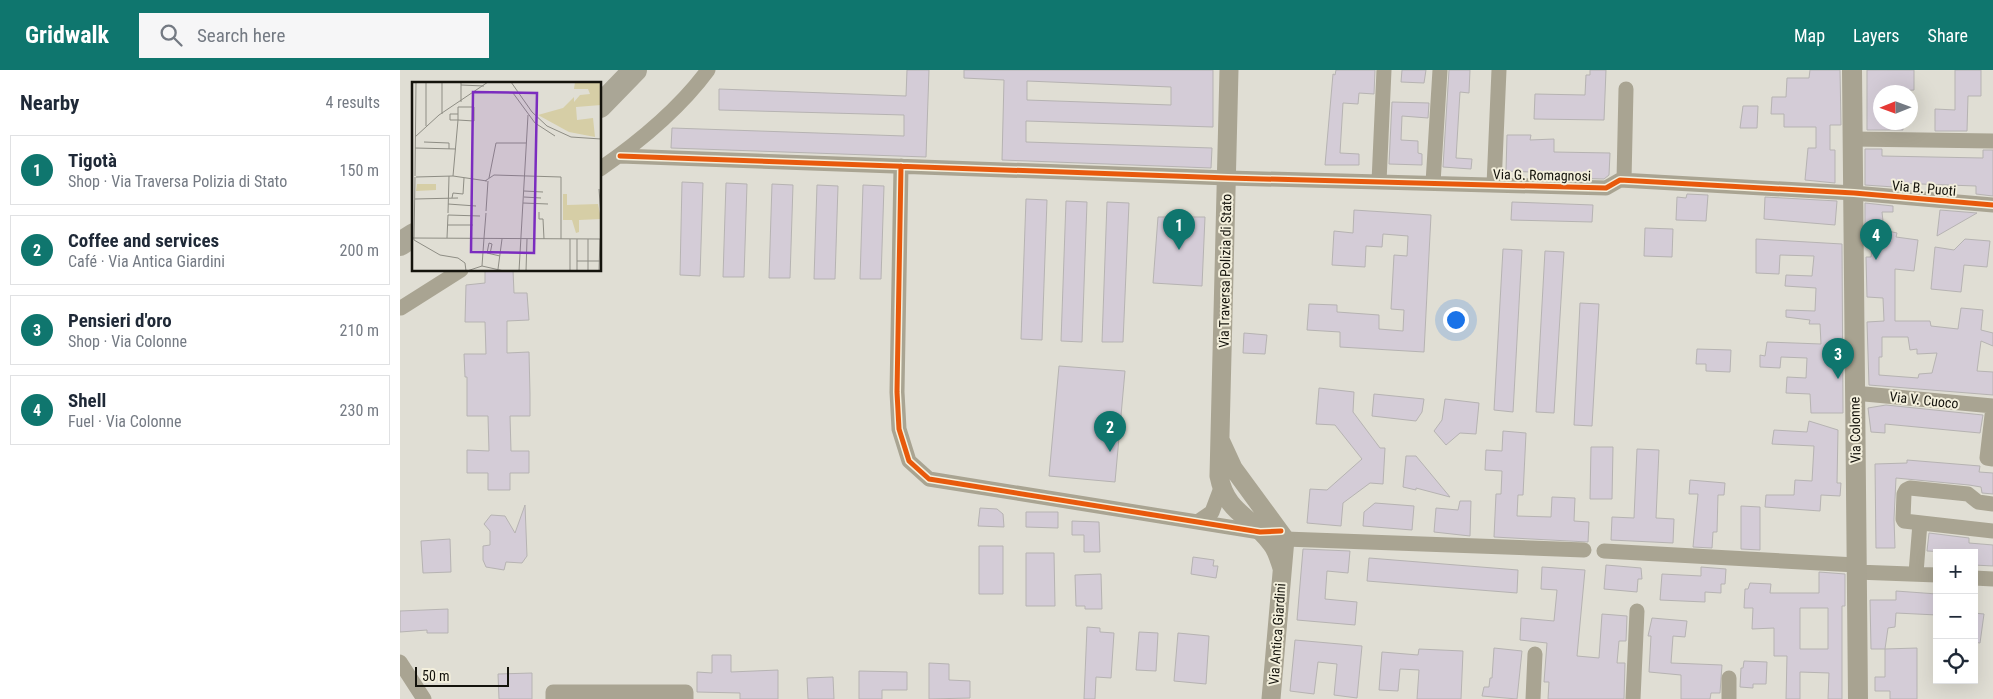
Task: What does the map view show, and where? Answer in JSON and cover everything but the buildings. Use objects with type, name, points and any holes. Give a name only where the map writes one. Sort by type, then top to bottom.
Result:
[{"type":"highway","points":[[601,83],[612,70]]},
{"type":"highway","points":[[601,105],[635,70]]},
{"type":"highway","points":[[400,244],[412,236]]},
{"type":"highway","points":[[400,261],[412,253]]},
{"type":"main road","name":"Via Colonne","points":[[1852,70],[1858,699]]},
{"type":"street","points":[[601,169],[620,156],[696,86],[708,70]]},
{"type":"street","name":"Via Traversa Polizia di Stato","points":[[1221,442],[1229,70]]},
{"type":"street","points":[[1379,182],[1384,70]]},
{"type":"street","points":[[1433,183],[1440,70]]},
{"type":"street","points":[[1494,185],[1500,70]]},
{"type":"street","points":[[1624,180],[1626,89]]},
{"type":"street","points":[[1853,139],[1993,142]]},
{"type":"street","name":"Via G. Romagnosi","points":[[620,156],[1228,178],[1606,188],[1620,180],[1624,180],[1854,193]]},
{"type":"street","points":[[901,166],[897,392],[899,429],[909,461],[929,480],[1199,521],[1254,527],[1283,535],[1584,550]]},
{"type":"street","name":"Via B. Puoti","points":[[1854,193],[1993,205]]},
{"type":"street","points":[[401,308],[459,271]]},
{"type":"street","name":"Via V. Cuoco","points":[[1854,393],[1993,407]]},
{"type":"street","points":[[1993,407],[1987,458],[1993,459]]},
{"type":"street","points":[[1221,442],[1233,468],[1283,535]]},
{"type":"street","name":"Via Antica Giardini","points":[[1221,442],[1218,462],[1221,488],[1225,497],[1272,543],[1282,568]]},
{"type":"street","points":[[1199,521],[1212,512],[1221,488],[1232,482],[1242,480]]},
{"type":"street","points":[[1993,504],[1978,502],[1968,494],[1910,488],[1904,494],[1903,519],[1904,521],[1993,532]]},
{"type":"street","points":[[1254,527],[1257,517],[1264,508]]},
{"type":"street","points":[[1916,573],[1920,522]]},
{"type":"street","name":"Via Antica Giardini","points":[[1271,699],[1283,535]]},
{"type":"street","points":[[1604,551],[1933,575]]},
{"type":"street","points":[[1978,578],[1993,579]]},
{"type":"street","points":[[1633,699],[1637,611]]},
{"type":"street","points":[[1533,699],[1535,654]]},
{"type":"street","points":[[400,662],[424,699]]},
{"type":"street","points":[[1729,678],[1729,699]]},
{"type":"street","points":[[553,699],[552,692],[686,692],[686,699]]},
{"type":"cycle path","points":[[620,156],[1228,178],[1606,188],[1620,180],[1854,193],[1993,205]]},
{"type":"cycle path","points":[[901,166],[897,392],[899,429],[909,461],[929,479],[1260,532],[1281,531]]},
{"type":"place","name":"Tigotà","points":[[1179,250]]},
{"type":"place","name":"Shell","points":[[1876,260]]},
{"type":"place","name":"Pensieri d'oro","points":[[1838,379]]},
{"type":"place","name":"Coffee and services","points":[[1110,452]]}]
